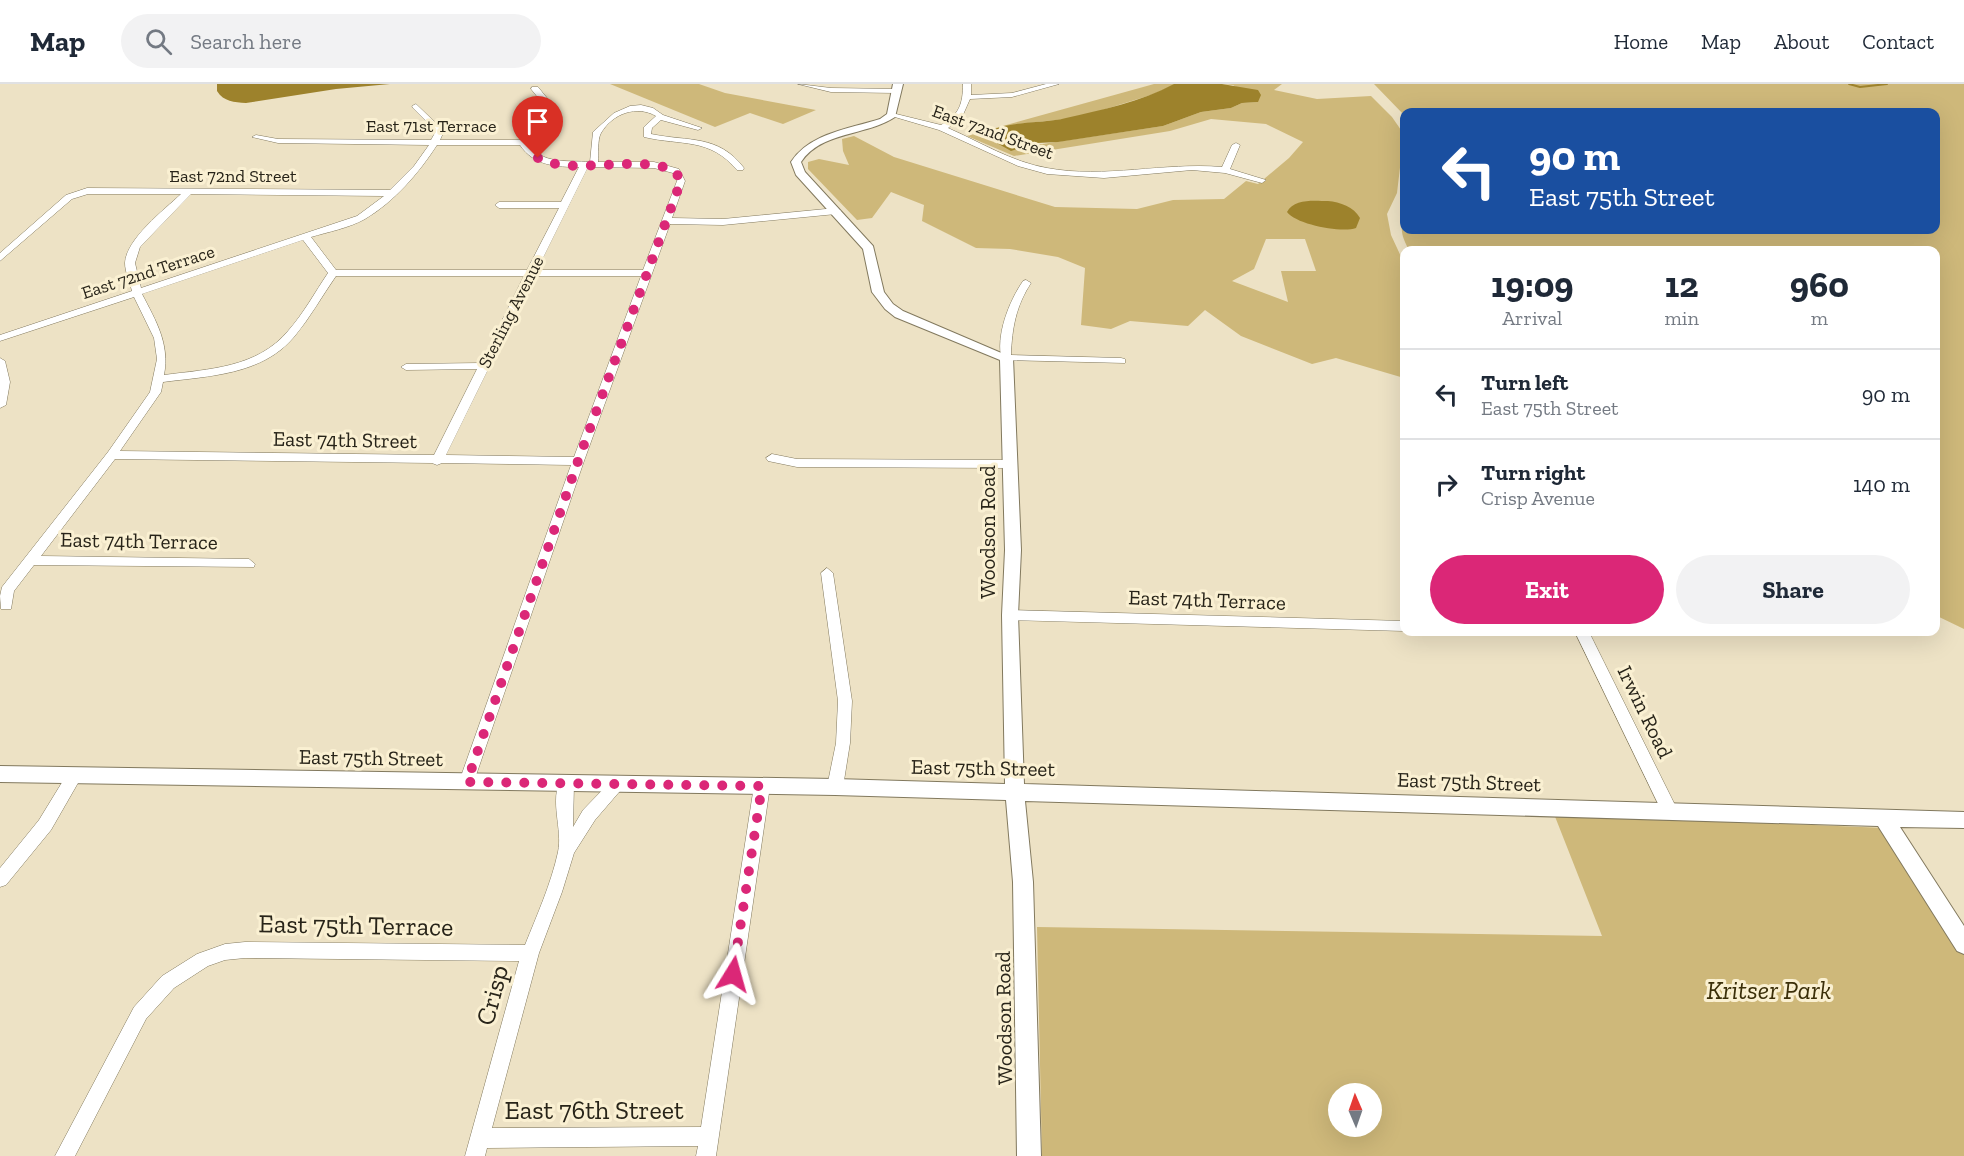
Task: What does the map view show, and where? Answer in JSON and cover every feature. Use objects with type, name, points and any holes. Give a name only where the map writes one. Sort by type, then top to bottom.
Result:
[{"type":"street","points":[[802,84],[831,90],[897,88],[892,115],[884,122],[816,143],[800,154],[796,166],[869,248],[873,257],[876,292],[886,306],[899,314],[1006,358],[1121,361]]},
{"type":"street","points":[[942,128],[963,114],[968,97],[967,84]]},
{"type":"street","points":[[968,97],[1012,96],[1055,84]]},
{"type":"street","points":[[523,143],[545,108],[546,103],[543,96],[535,90]]},
{"type":"street","points":[[416,106],[440,131],[435,143]]},
{"type":"street","points":[[589,164],[596,134],[622,110],[633,107],[643,108],[655,111],[660,117],[698,128]]},
{"type":"street","name":"East 72nd Street","points":[[892,115],[942,128],[1021,164],[1047,171],[1104,175],[1171,168],[1225,170],[1262,180]]},
{"type":"street","points":[[660,117],[648,127],[647,135],[710,143],[725,152],[740,168]]},
{"type":"street","name":"East 71st Terrace","points":[[256,137],[278,141],[523,143],[544,161],[654,165],[670,169],[680,176],[681,181],[666,221]]},
{"type":"street","name":"East 72nd Terrace","points":[[0,338],[360,218],[381,206],[393,194],[435,143]]},
{"type":"street","points":[[1225,170],[1236,145]]},
{"type":"street","name":"Sterling Avenue","points":[[437,460],[565,205],[589,164]]},
{"type":"street","name":"East 72nd Street","points":[[0,258],[74,195],[87,191],[393,194]]},
{"type":"street","points":[[6,605],[7,590],[112,455],[155,392],[162,359],[159,338],[137,293],[130,263],[135,247],[158,220],[188,192]]},
{"type":"street","points":[[499,205],[565,205]]},
{"type":"street","points":[[467,782],[578,461],[666,221],[723,222],[837,212]]},
{"type":"street","points":[[306,237],[333,273]]},
{"type":"street","points":[[333,273],[647,273]]},
{"type":"street","points":[[159,380],[234,368],[271,353],[286,340],[333,273]]},
{"type":"street","points":[[1006,358],[1010,312],[1016,297],[1026,283]]},
{"type":"street","name":"Woodson Road","points":[[1006,358],[1013,550],[1010,615],[1015,791],[1023,882],[1029,1156]]},
{"type":"street","points":[[0,361],[5,382],[0,405]]},
{"type":"street","points":[[406,367],[484,366]]},
{"type":"street","name":"East 74th Street","points":[[112,455],[578,461]]},
{"type":"street","points":[[772,458],[797,463],[1010,464]]},
{"type":"street","name":"East 74th Terrace","points":[[29,560],[249,564]]},
{"type":"street","points":[[827,573],[844,701],[843,743],[835,787]]},
{"type":"street","name":"East 74th Terrace","points":[[1010,615],[1400,626]]},
{"type":"street","name":"Irwin Road","points":[[1584,636],[1670,811]]},
{"type":"street","name":"East 75th Street","points":[[0,774],[1015,791],[1964,820]]},
{"type":"street","points":[[0,880],[45,825],[74,776]]},
{"type":"street","name":"Crisp","points":[[566,783],[564,811],[567,850]]},
{"type":"street","name":"Crisp","points":[[477,1147],[531,952],[567,850],[589,815],[618,784]]},
{"type":"street","points":[[706,1156],[762,786]]},
{"type":"street","points":[[1884,818],[1964,944]]},
{"type":"street","name":"East 75th Terrace","points":[[64,1156],[140,1013],[168,982],[203,960],[225,952],[245,950],[531,952]]},
{"type":"street","name":"East 76th Street","points":[[477,1147],[709,1136]]},
{"type":"green space","points":[[610,84],[699,84],[725,93],[816,110],[783,124],[750,113],[715,127]]},
{"type":"green space","points":[[1154,84],[1177,84],[1151,95],[1096,112],[1065,119],[1018,124],[990,131],[1022,147],[1163,126],[1201,112],[1258,102],[1233,85],[1222,84],[1282,84],[1274,90],[1317,99],[1371,96],[1400,129],[1400,168],[1397,193],[1387,214],[1391,235],[1400,254],[1400,377],[1336,358],[1312,364],[1241,336],[1205,310],[1188,326],[1130,321],[1111,329],[1081,325],[1085,268],[1058,257],[1010,249],[976,248],[922,221],[924,205],[891,192],[872,218],[857,220],[808,169],[808,162],[819,159],[849,165],[843,151],[842,139],[854,136],[894,157],[1055,207],[1137,209],[1173,200],[1224,199],[1246,181],[1258,184],[1289,158],[1303,142],[1266,124],[1211,119],[1170,131],[1014,156],[967,136]],"holes":[[[1266,239],[1305,239],[1316,271],[1281,271],[1288,302],[1232,281],[1254,269]]]},
{"type":"green space","points":[[1374,84],[1964,84],[1964,629],[1940,617],[1940,246],[1407,246],[1402,234],[1940,234],[1940,108],[1400,108],[1400,111]]},
{"type":"green space","name":"Kritser Park","points":[[1554,814],[1885,828],[1964,953],[1964,1156],[1042,1156],[1037,927],[1602,936]]},
{"type":"shaded area","points":[[217,84],[390,84],[336,89],[246,103],[230,101],[223,97],[217,91]]},
{"type":"shaded area","points":[[1174,84],[1222,84],[1258,90],[1261,95],[1258,102],[1201,112],[1163,126],[1058,142],[1037,143],[1011,151],[988,138],[986,134],[1003,126],[1057,120],[1135,101]]},
{"type":"shaded area","points":[[1328,201],[1342,204],[1354,211],[1360,218],[1356,228],[1320,227],[1300,221],[1287,212],[1300,202]]},
{"type":"waterway","points":[[1849,84],[1860,87],[1887,84]]},
{"type":"route","points":[[538,158],[558,164],[654,165],[675,171],[681,181],[578,461],[467,782],[762,786],[733,974]]}]
